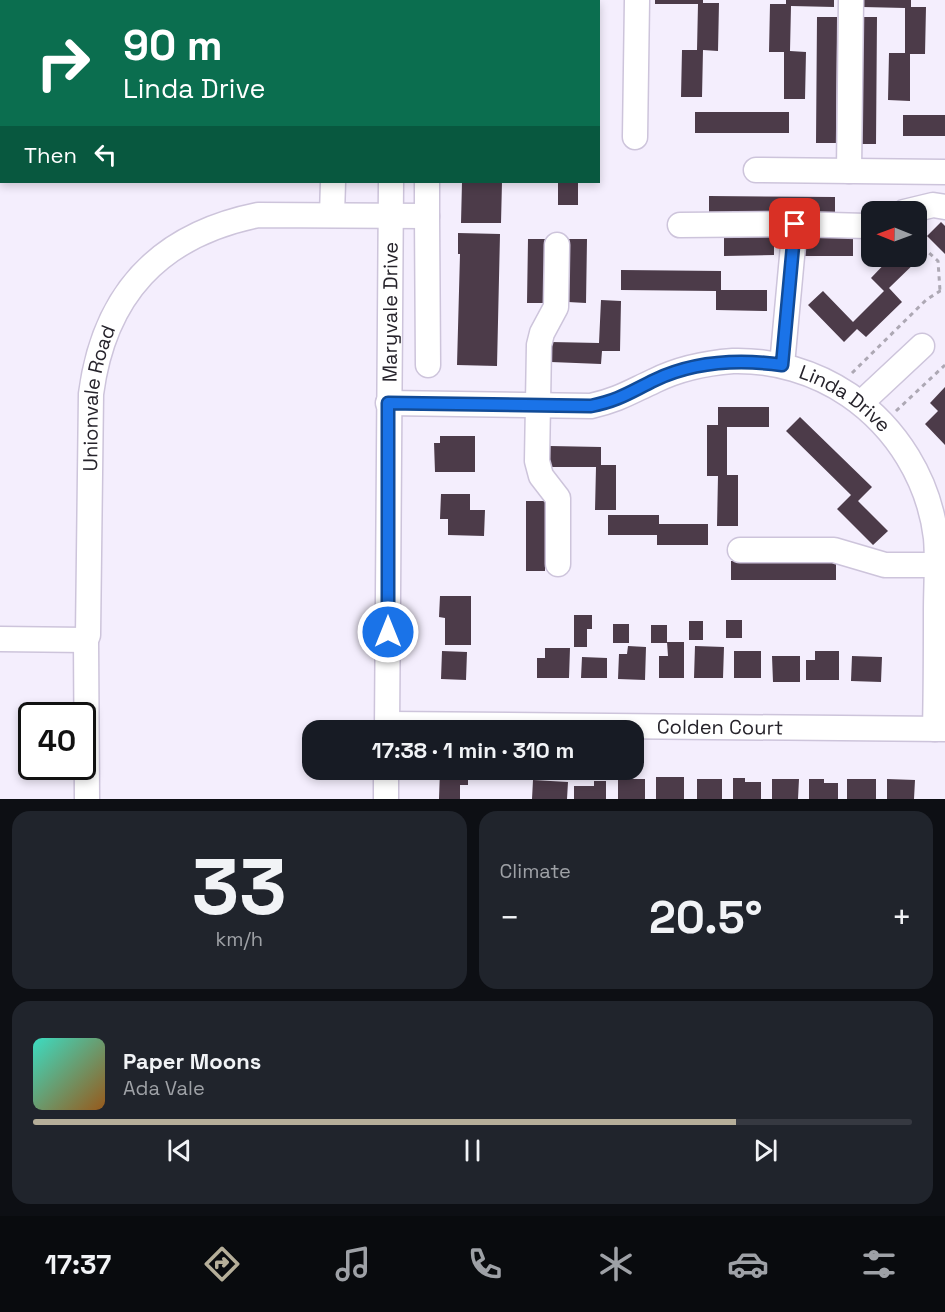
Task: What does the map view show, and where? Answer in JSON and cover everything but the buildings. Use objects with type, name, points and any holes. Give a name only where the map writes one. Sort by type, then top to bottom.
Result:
[{"type":"street","points":[[635,137],[636,0]]},
{"type":"street","points":[[849,171],[852,0]]},
{"type":"street","points":[[756,170],[945,172]]},
{"type":"street","points":[[332,215],[333,183]]},
{"type":"street","name":"Maryvale Drive","points":[[387,720],[388,403],[392,183]]},
{"type":"street","points":[[427,183],[428,365]]},
{"type":"street","points":[[927,206],[945,207]]},
{"type":"street","name":"Unionvale Road","points":[[87,799],[86,640],[88,634],[92,394],[99,351],[112,318],[142,275],[162,256],[183,241],[232,220],[258,215],[427,216]]},
{"type":"street","points":[[782,365],[795,224]]},
{"type":"street","points":[[680,225],[861,226]]},
{"type":"street","points":[[557,245],[556,307],[542,333],[539,345],[537,461],[541,476],[558,498],[558,564]]},
{"type":"street","points":[[861,403],[921,346]]},
{"type":"street","name":"Linda Drive","points":[[388,403],[591,406],[612,402],[680,370],[734,361],[782,365],[814,376],[838,388],[861,403],[899,442],[922,484],[931,510],[941,565],[940,729]]},
{"type":"street","points":[[740,550],[834,550],[885,565],[941,565]]},
{"type":"street","points":[[0,639],[86,640]]},
{"type":"street","name":"Colden Court","points":[[644,728],[940,729]]},
{"type":"street","points":[[386,780],[386,799]]},
{"type":"path","points":[[852,374],[926,300],[943,291],[938,261],[927,251]]},
{"type":"path","points":[[896,412],[945,365]]},
{"type":"route","points":[[388,632],[388,403],[591,406],[612,402],[680,370],[707,364],[734,361],[782,365],[795,224]]}]
